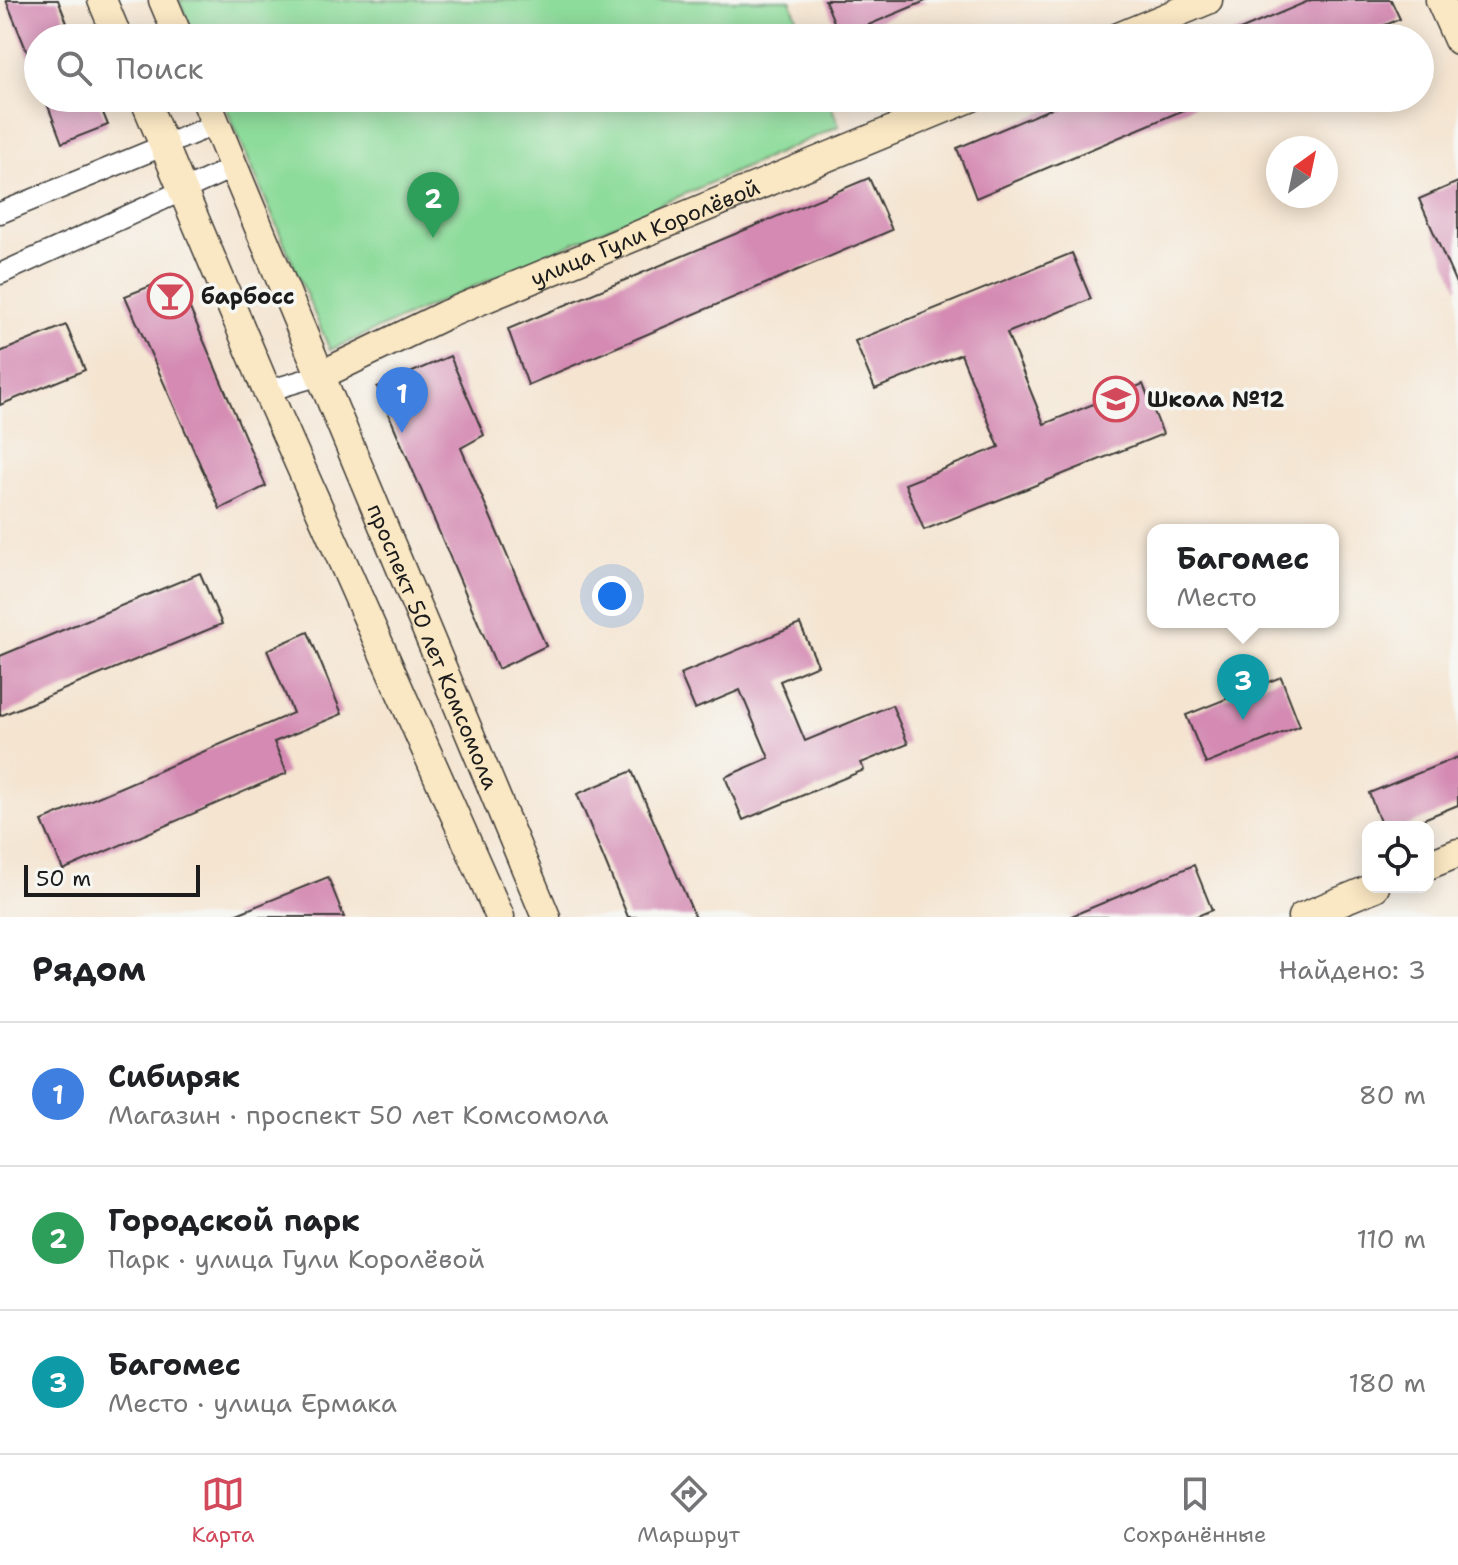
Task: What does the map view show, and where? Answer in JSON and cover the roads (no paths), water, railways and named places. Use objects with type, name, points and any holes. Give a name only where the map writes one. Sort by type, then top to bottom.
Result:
[{"type":"main road","points":[[102,0],[112,24]]},
{"type":"main road","points":[[163,0],[173,24]]},
{"type":"main road","points":[[1150,24],[1208,0]]},
{"type":"main road","points":[[1440,0],[1458,40]]},
{"type":"main road","name":"проспект 50 лет Комсомола","points":[[150,112],[267,391],[500,917]]},
{"type":"main road","name":"проспект 50 лет Комсомола","points":[[210,112],[546,917]]},
{"type":"main road","name":"улица Гули Королёвой","points":[[321,375],[445,315],[936,112]]},
{"type":"main road","points":[[1434,863],[1458,853]]},
{"type":"main road","points":[[1302,917],[1362,892]]},
{"type":"street","name":"проспект 50 лет Комсомола","points":[[163,144],[209,112]]},
{"type":"street","points":[[0,213],[163,144]]},
{"type":"street","points":[[0,274],[232,168]]},
{"type":"street","points":[[267,391],[321,375]]},
{"type":"place","name":"Городской парк","points":[[433,238]]},
{"type":"place","name":"барбосс","points":[[170,296]]},
{"type":"place","name":"Школа №12","points":[[1116,399]]},
{"type":"place","name":"Сибиряк","points":[[402,433]]},
{"type":"place","name":"Багомес","points":[[1243,720]]}]
